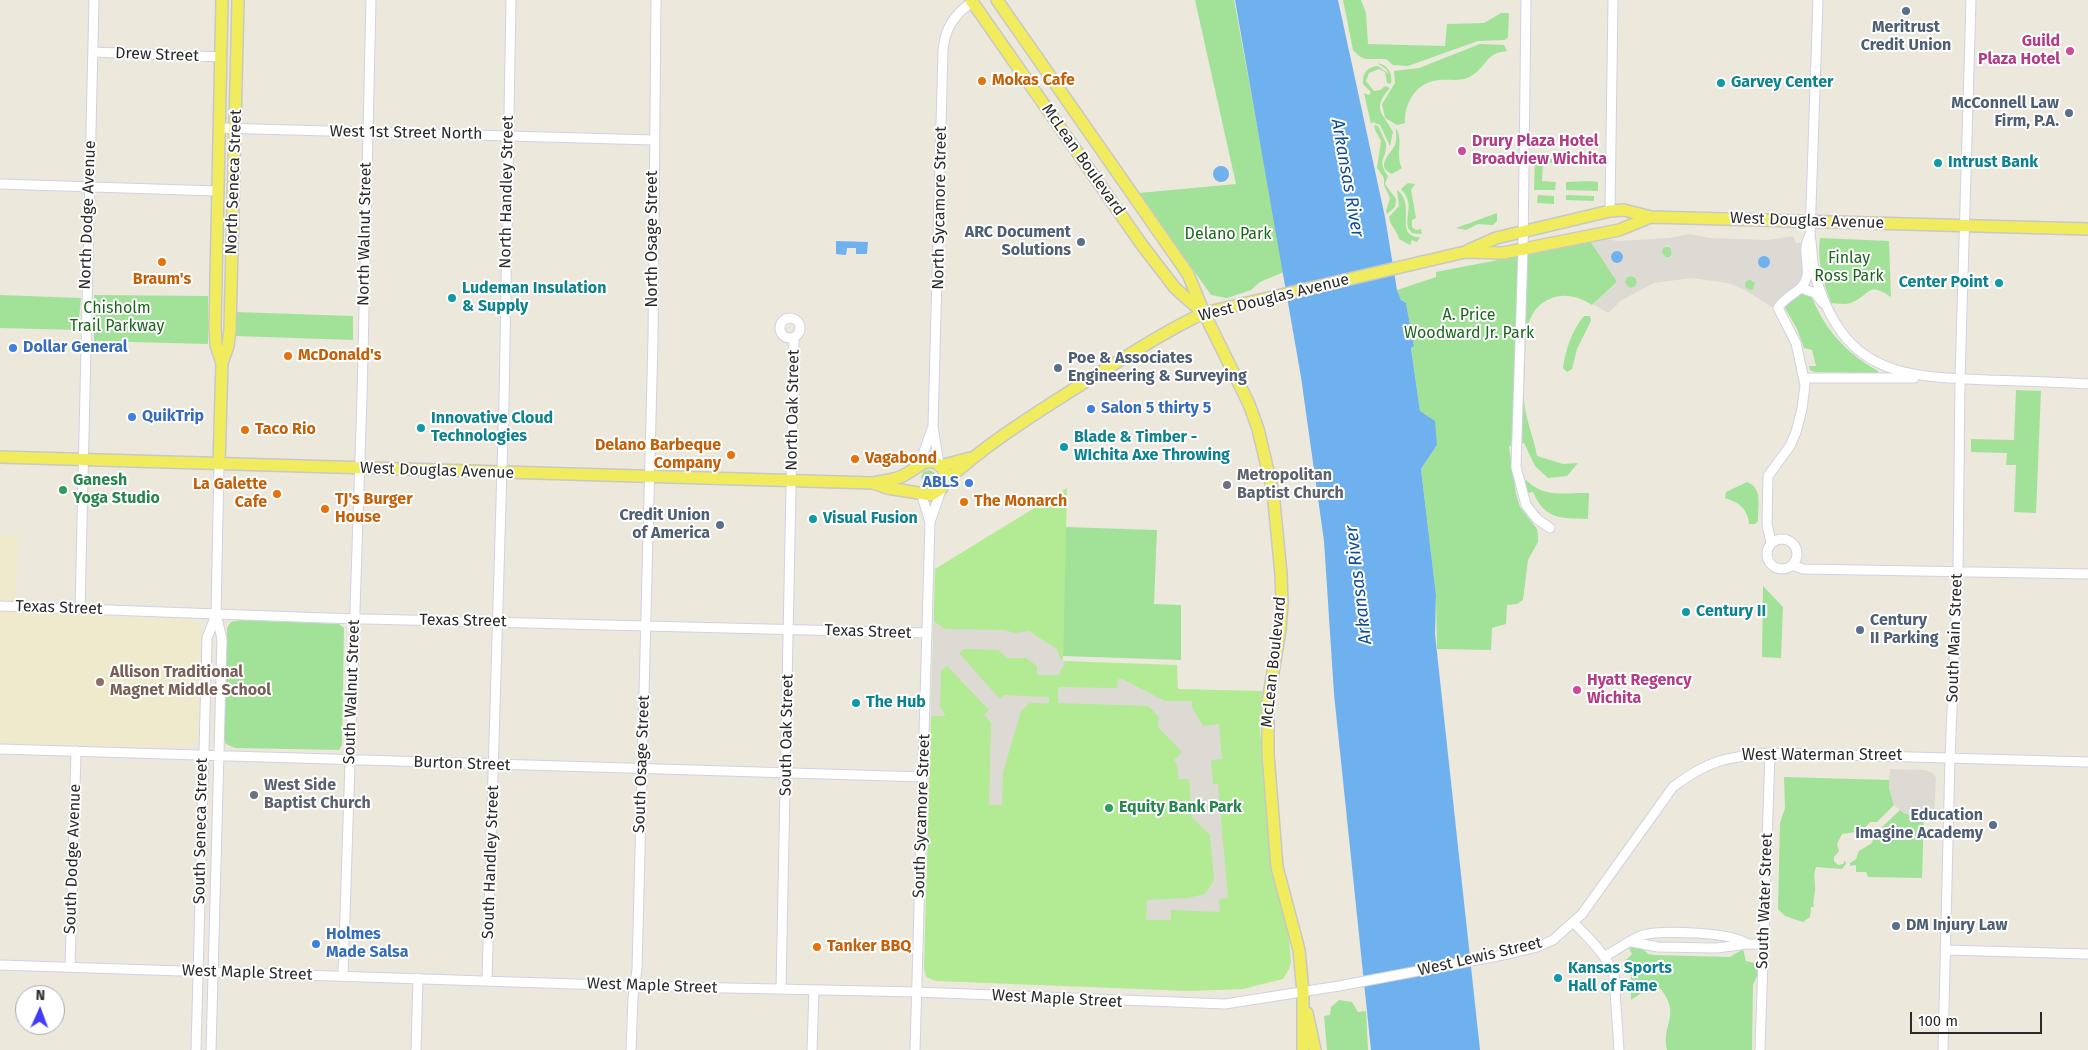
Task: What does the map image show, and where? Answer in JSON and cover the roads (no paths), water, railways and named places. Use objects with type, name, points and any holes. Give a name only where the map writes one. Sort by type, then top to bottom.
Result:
[{"type":"main road","name":"North Seneca Street","points":[[222,0],[215,328],[216,345],[222,363]]},
{"type":"main road","name":"North Seneca Street","points":[[219,464],[222,363],[228,346],[230,328],[238,0]]},
{"type":"main road","name":"McLean Boulevard","points":[[997,0],[1188,274],[1204,313],[1249,404],[1258,430],[1273,492],[1281,574],[1282,603],[1280,630],[1268,702],[1268,754],[1277,867],[1280,885],[1297,936],[1303,992]]},
{"type":"main road","name":"McLean Boulevard","points":[[972,1],[1142,245],[1175,288],[1204,313]]},
{"type":"main road","name":"West Douglas Avenue","points":[[873,483],[887,488],[931,495],[943,487],[970,458],[1010,429],[1174,326],[1204,313],[1465,252],[1496,238],[1610,212],[1624,210],[1651,217],[2088,229]]},
{"type":"main road","name":"West Douglas Avenue","points":[[1465,252],[1503,253],[1619,230],[1651,217]]},
{"type":"main road","name":"West Douglas Avenue","points":[[0,457],[649,478],[873,483],[897,478],[918,466],[933,461],[940,465],[970,458]]},
{"type":"main road","points":[[940,465],[946,476],[943,487]]},
{"type":"main road","points":[[918,466],[912,480],[920,492]]},
{"type":"main road","points":[[1303,992],[1303,1050]]},
{"type":"main road","points":[[1303,992],[1315,1050]]},
{"type":"street","name":"North Dodge Avenue","points":[[83,460],[94,0]]},
{"type":"street","name":"North Walnut Street","points":[[358,468],[371,0]]},
{"type":"street","name":"North Handley Street","points":[[502,473],[511,0]]},
{"type":"street","name":"North Osage Street","points":[[649,478],[653,339],[653,140],[656,0]]},
{"type":"street","points":[[1526,0],[1523,249],[1516,467],[1526,505],[1537,519],[1550,528]]},
{"type":"street","points":[[1610,212],[1613,0]]},
{"type":"street","points":[[1818,0],[1810,236],[1813,263],[1828,309]]},
{"type":"street","name":"South Main Street","points":[[1943,1050],[1950,757],[1958,571],[1963,226],[1971,0]]},
{"type":"street","name":"North Sycamore Street","points":[[940,465],[933,426],[943,50],[946,33],[954,17],[972,1]]},
{"type":"street","name":"Drew Street","points":[[93,52],[221,57]]},
{"type":"street","name":"West 1st Street North","points":[[219,128],[653,140]]},
{"type":"street","points":[[0,184],[217,191]]},
{"type":"street","points":[[1810,236],[1805,248],[1807,276],[1801,288],[1781,303],[1778,308],[1796,343],[1804,378],[1804,400],[1796,432],[1783,457],[1768,476],[1767,524],[1771,543],[1766,554],[1771,564],[1781,569],[1792,565],[1802,569],[2088,574]]},
{"type":"street","points":[[1801,288],[1815,293],[1849,341],[1864,354],[1897,370],[1915,376],[2088,384]]},
{"type":"street","name":"North Oak Street","points":[[792,482],[794,337]]},
{"type":"street","points":[[1804,378],[1880,380],[1932,377]]},
{"type":"street","name":"North Sycamore Street","points":[[918,466],[933,426]]},
{"type":"street","points":[[80,608],[83,460]]},
{"type":"street","name":"South Seneca Street","points":[[211,1050],[222,639],[216,614],[219,464]]},
{"type":"street","name":"South Walnut Street","points":[[343,976],[358,468]]},
{"type":"street","name":"South Handley Street","points":[[487,980],[502,473]]},
{"type":"street","name":"South Osage Street","points":[[631,1050],[642,769],[649,478]]},
{"type":"street","name":"South Oak Street","points":[[780,989],[792,482]]},
{"type":"street","name":"South Sycamore Street","points":[[915,1050],[930,522],[943,487]]},
{"type":"street","name":"South Sycamore Street","points":[[920,492],[930,522]]},
{"type":"street","points":[[1771,543],[1782,538],[1793,543],[1797,554],[1792,565]]},
{"type":"street","name":"Texas Street","points":[[0,606],[354,619],[927,633]]},
{"type":"street","name":"South Seneca Street","points":[[196,1050],[207,638],[216,614]]},
{"type":"street","name":"Burton Street","points":[[0,749],[923,777]]},
{"type":"street","name":"South Dodge Avenue","points":[[70,967],[76,751]]},
{"type":"street","name":"West Waterman Street","points":[[1673,787],[1692,772],[1713,762],[1737,756],[1770,753],[2088,762]]},
{"type":"street","name":"South Water Street","points":[[1760,1050],[1770,753]]},
{"type":"street","name":"West Lewis Street","points":[[1303,992],[1508,954],[1536,947],[1553,940],[1582,914],[1673,787]]},
{"type":"street","points":[[1573,922],[1605,956],[1614,976],[1619,1050]]},
{"type":"street","points":[[1605,956],[1633,938],[1654,933],[1721,936],[1735,938],[1747,944]]},
{"type":"street","points":[[1629,942],[1635,941],[1658,947],[1717,948],[1763,944]]},
{"type":"street","points":[[1946,950],[2088,954]]},
{"type":"street","name":"West Maple Street","points":[[0,964],[635,986],[917,992],[1206,1005],[1225,1004],[1303,992]]},
{"type":"street","points":[[416,1050],[418,978]]},
{"type":"street","points":[[812,1050],[814,990]]},
{"type":"water","name":"Arkansas River","points":[[1235,0],[1338,0],[1385,217],[1397,290],[1401,300],[1406,303],[1414,346],[1411,348],[1420,411],[1435,421],[1437,445],[1421,469],[1436,595],[1435,634],[1480,1050],[1371,1050],[1334,694],[1324,541],[1301,377]]},
{"type":"water","points":[[1221,166],[1229,174],[1221,182],[1213,174]]},
{"type":"water","points":[[836,241],[868,242],[867,254],[856,254],[856,248],[847,248],[846,255],[836,254]]},
{"type":"water","points":[[1617,251],[1623,257],[1617,263],[1611,257]]},
{"type":"water","points":[[1764,256],[1770,262],[1764,268],[1758,262]]},
{"type":"place","name":"Meritrust Credit Union","points":[[1906,11]]},
{"type":"place","name":"Guild Plaza Hotel","points":[[2070,51]]},
{"type":"place","name":"Mokas Cafe","points":[[982,81]]},
{"type":"place","name":"Garvey Center","points":[[1721,83]]},
{"type":"place","name":"McConnell Law Firm, P.A.","points":[[2069,113]]},
{"type":"place","name":"Drury Plaza Hotel Broadview Wichita","points":[[1462,151]]},
{"type":"place","name":"Intrust Bank","points":[[1938,163]]},
{"type":"place","name":"ARC Document Solutions","points":[[1081,242]]},
{"type":"place","name":"Braum's","points":[[162,262]]},
{"type":"place","name":"Center Point","points":[[1999,283]]},
{"type":"place","name":"Ludeman Insulation & Supply","points":[[452,298]]},
{"type":"place","name":"Dollar General","points":[[13,348]]},
{"type":"place","name":"McDonald's","points":[[288,356]]},
{"type":"place","name":"Poe & Associates Engineering & Surveying","points":[[1058,368]]},
{"type":"place","name":"Salon 5 thirty 5","points":[[1091,409]]},
{"type":"place","name":"QuikTrip","points":[[132,417]]},
{"type":"place","name":"Innovative Cloud Technologies","points":[[421,428]]},
{"type":"place","name":"Taco Rio","points":[[245,430]]},
{"type":"place","name":"Blade & Timber - WIchita Axe Throwing","points":[[1064,447]]},
{"type":"place","name":"Delano Barbeque Company","points":[[731,455]]},
{"type":"place","name":"Vagabond","points":[[855,459]]},
{"type":"place","name":"ABLS","points":[[969,483]]},
{"type":"place","name":"Metropolitan Baptist Church","points":[[1227,485]]},
{"type":"place","name":"Ganesh Yoga Studio","points":[[63,490]]},
{"type":"place","name":"La Galette Cafe","points":[[277,494]]},
{"type":"place","name":"The Monarch","points":[[964,502]]},
{"type":"place","name":"TJ's Burger House","points":[[325,509]]},
{"type":"place","name":"Visual Fusion","points":[[813,519]]},
{"type":"place","name":"Credit Union of America","points":[[720,525]]},
{"type":"place","name":"Century II","points":[[1686,612]]},
{"type":"place","name":"Century II Parking","points":[[1860,630]]},
{"type":"place","name":"Allison Traditional Magnet Middle School","points":[[100,682]]},
{"type":"place","name":"Hyatt Regency Wichita","points":[[1577,690]]},
{"type":"place","name":"The Hub","points":[[856,703]]},
{"type":"place","name":"West Side Baptist Church","points":[[254,795]]},
{"type":"place","name":"Equity Bank Park","points":[[1109,808]]},
{"type":"place","name":"Education Imagine Academy","points":[[1993,825]]},
{"type":"place","name":"DM Injury Law","points":[[1896,926]]},
{"type":"place","name":"Holmes Made Salsa","points":[[316,944]]},
{"type":"place","name":"Tanker BBQ","points":[[817,947]]},
{"type":"place","name":"Kansas Sports Hall of Fame","points":[[1558,978]]},
{"type":"park label","name":"Delano Park","points":[[1228,235]]},
{"type":"park label","name":"Finlay Ross Park","points":[[1849,268]]},
{"type":"park label","name":"Chisholm Trail Parkway","points":[[117,318]]},
{"type":"park label","name":"A. Price Woodward Jr. Park","points":[[1469,325]]}]
